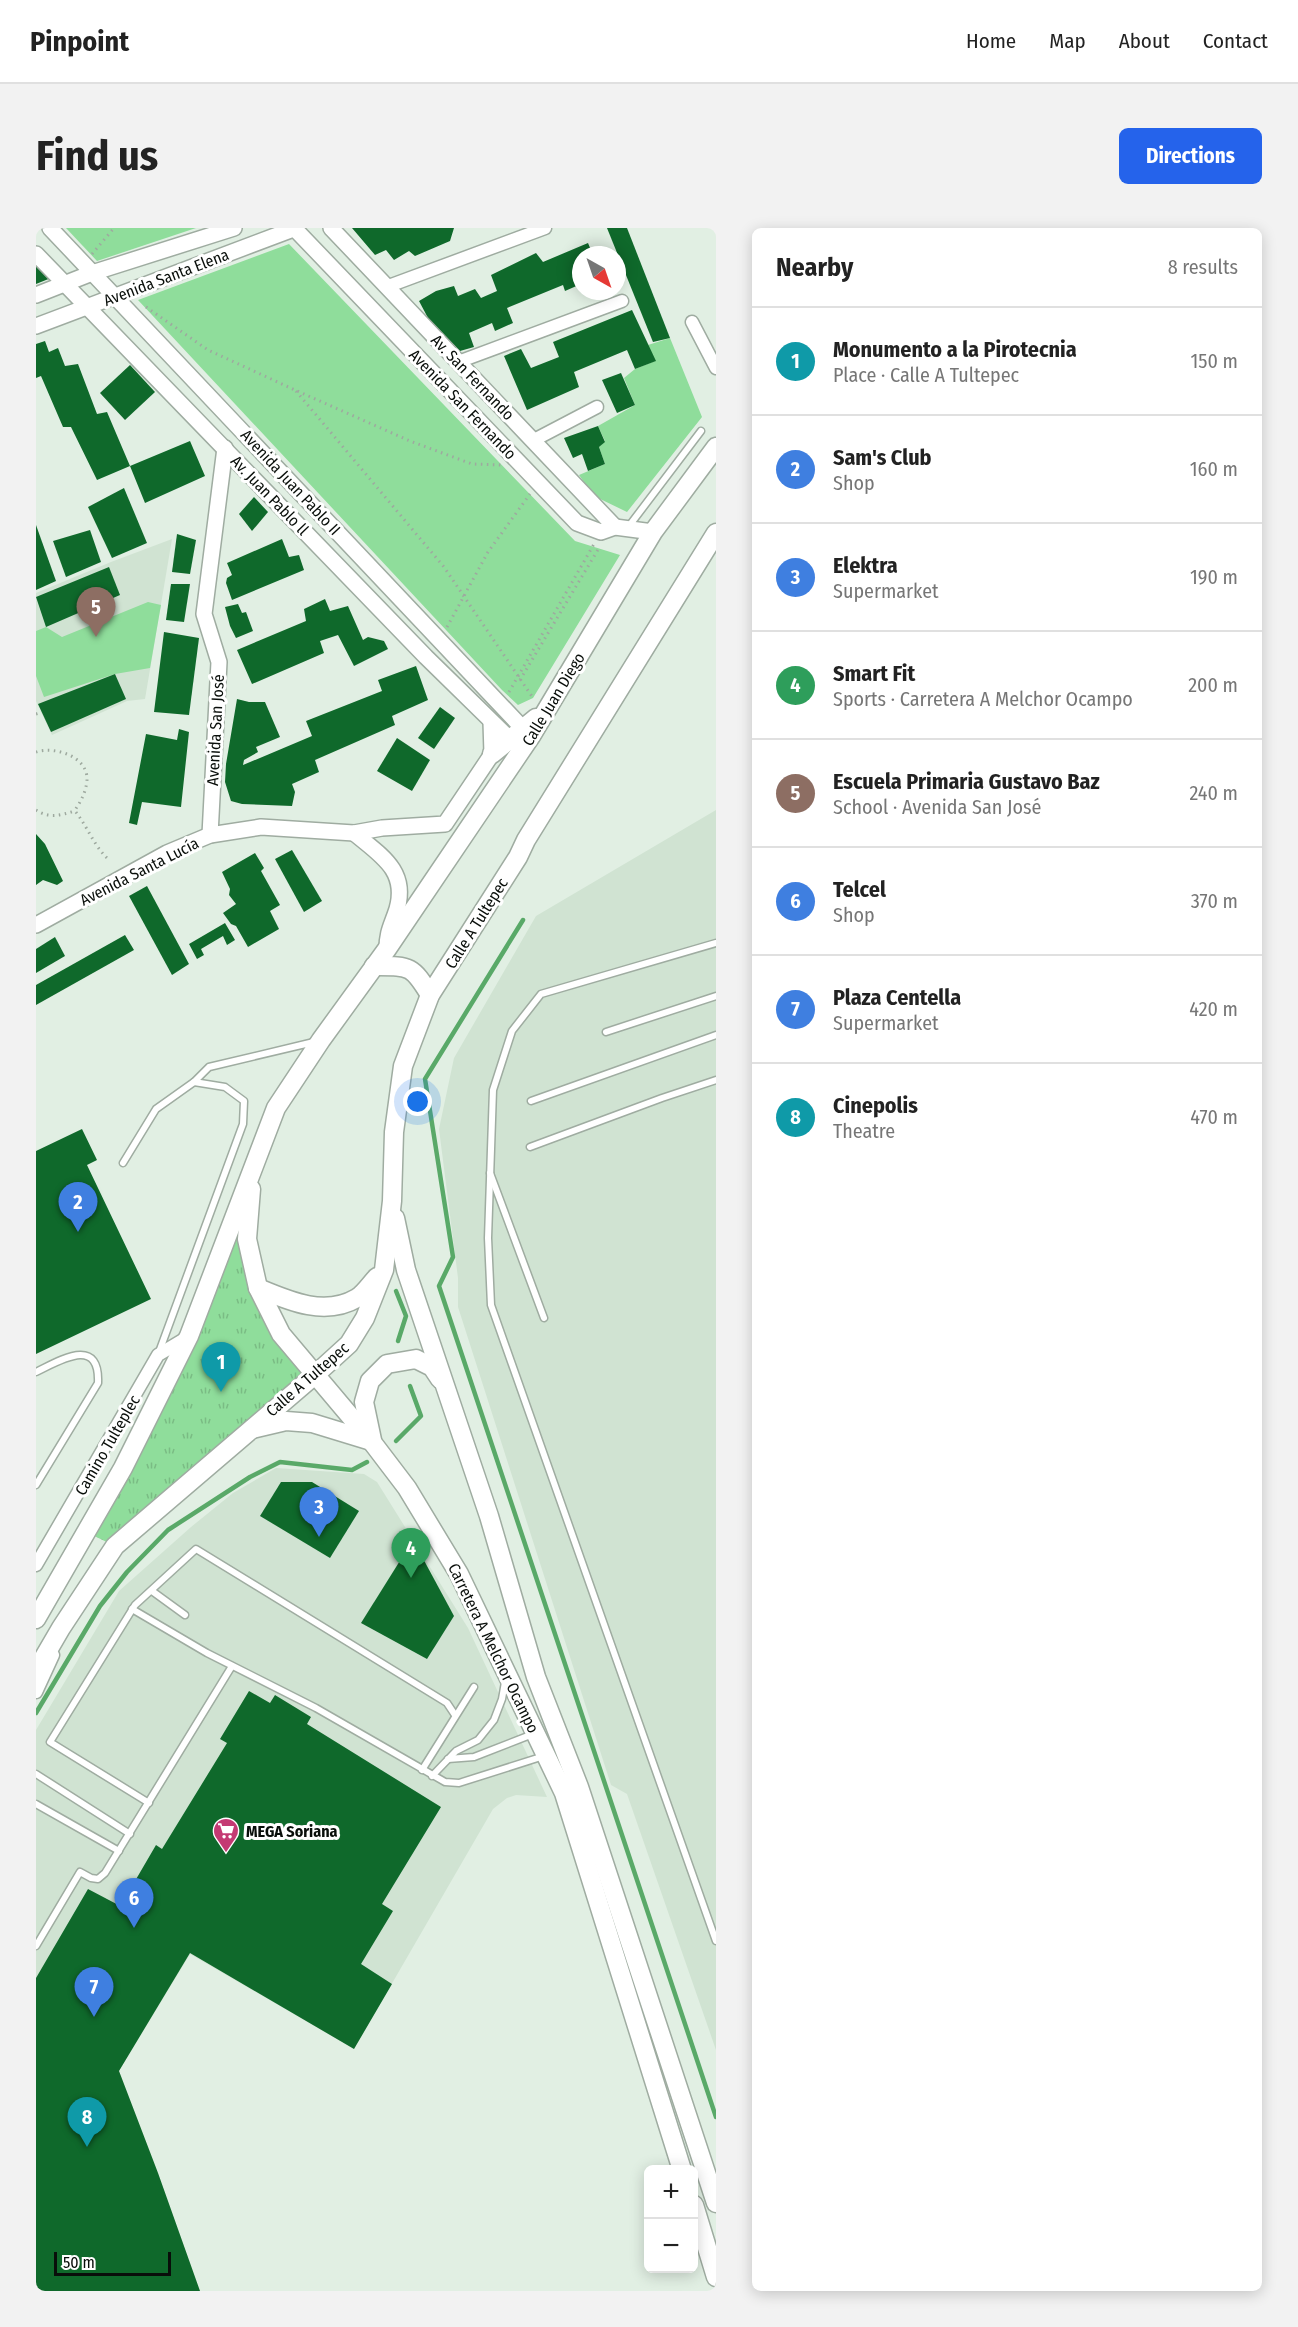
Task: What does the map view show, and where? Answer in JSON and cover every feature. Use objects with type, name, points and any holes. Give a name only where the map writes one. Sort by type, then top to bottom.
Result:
[{"type":"main road","name":"Calle Juan Diego","points":[[387,950],[540,704],[653,532],[710,465],[716,447]]},
{"type":"main road","name":"Calle A Tultepec","points":[[36,1671],[69,1615],[115,1546],[349,1344],[365,1318],[384,1270],[392,1201],[394,1132],[402,1066],[430,995],[518,857],[716,533]]},
{"type":"main road","points":[[492,754],[518,738]]},
{"type":"main road","points":[[36,1619],[123,1468],[189,1336],[276,1108],[321,1040],[387,950]]},
{"type":"main road","points":[[374,966],[400,966],[417,973],[430,995]]},
{"type":"main road","name":"Carretera A Melchor Ocampo","points":[[253,1166],[247,1239],[258,1288],[281,1334],[372,1442],[407,1488],[459,1574],[548,1755],[564,1793],[681,2165]]},
{"type":"main road","name":"Carretera A Melchor Ocampo","points":[[392,1201],[406,1270],[489,1516],[536,1677],[579,1787],[716,2203]]},
{"type":"main road","points":[[258,1288],[303,1306],[334,1306],[358,1297],[384,1270]]},
{"type":"main road","points":[[248,1430],[286,1421],[312,1423],[372,1442],[364,1402],[370,1381],[387,1364],[416,1359],[432,1367],[447,1392]]},
{"type":"main road","points":[[697,2219],[716,2277]]},
{"type":"street","name":"Avenida Juan Pablo II","points":[[50,228],[95,267],[115,297],[501,705],[518,738]]},
{"type":"street","name":"Avenida Santa Elena","points":[[36,295],[65,284],[95,267],[234,228]]},
{"type":"street","name":"Avenida Santa Elena","points":[[36,326],[295,228]]},
{"type":"street","name":"Avenida San Fernando","points":[[295,228],[577,523],[653,532]]},
{"type":"street","name":"Av. San Fernando","points":[[331,228],[534,440],[615,529]]},
{"type":"street","points":[[386,287],[545,228]]},
{"type":"street","name":"Av. Juan Pablo ll","points":[[36,254],[491,722],[518,738]]},
{"type":"street","points":[[458,362],[622,301]]},
{"type":"street","points":[[692,322],[716,368]]},
{"type":"street","points":[[534,440],[597,407]]},
{"type":"street","name":"Avenida San José","points":[[210,835],[219,662],[204,614],[225,448]]},
{"type":"street","points":[[491,722],[492,754]]},
{"type":"street","name":"Avenida Santa Lucía","points":[[36,925],[150,862],[210,835],[261,828],[354,833],[382,828],[446,824],[492,754]]},
{"type":"street","points":[[354,833],[392,866],[398,878],[401,892],[387,932],[387,950]]},
{"type":"street","name":"Camino Tulteplec","points":[[36,1565],[158,1355],[189,1336]]},
{"type":"street","points":[[36,1692],[69,1615]]},
{"type":"lane","points":[[615,529],[701,431]]},
{"type":"lane","points":[[716,943],[542,994],[513,1031],[493,1090],[488,1238],[491,1305],[716,1941]]},
{"type":"lane","points":[[606,1032],[716,996]]},
{"type":"lane","points":[[531,1101],[716,1035]]},
{"type":"lane","points":[[123,1163],[156,1109],[194,1083],[209,1067],[321,1040]]},
{"type":"lane","points":[[530,1147],[716,1080]]},
{"type":"lane","points":[[158,1355],[243,1124],[244,1101],[225,1087],[194,1083]]},
{"type":"lane","points":[[489,1169],[544,1318]]},
{"type":"lane","points":[[36,1372],[75,1354],[84,1354],[93,1361],[98,1371],[98,1383],[36,1485]]},
{"type":"lane","points":[[36,1552],[48,1545]]},
{"type":"lane","points":[[149,1803],[50,1742],[132,1609],[196,1549],[447,1703],[455,1715]]},
{"type":"lane","points":[[152,1591],[185,1615]]},
{"type":"lane","points":[[132,1609],[232,1666],[316,1708],[445,1782],[459,1783],[548,1755]]},
{"type":"lane","points":[[36,1946],[38,1938],[80,1872],[98,1879],[105,1873],[232,1666]]},
{"type":"lane","points":[[432,1776],[456,1752],[478,1740],[494,1719],[502,1699],[507,1672]]},
{"type":"lane","points":[[422,1770],[474,1687]]},
{"type":"lane","points":[[448,1759],[474,1757],[536,1733]]},
{"type":"lane","points":[[478,1740],[488,1751]]},
{"type":"lane","points":[[36,1774],[130,1834]]},
{"type":"lane","points":[[36,1804],[119,1851]]},
{"type":"path","points":[[95,267],[91,255],[114,228]]},
{"type":"path","points":[[138,300],[208,350],[295,390],[410,441],[472,464],[502,465]]},
{"type":"path","points":[[295,390],[444,567],[519,678],[540,704]]},
{"type":"path","points":[[445,629],[488,552],[530,494]]},
{"type":"path","points":[[501,705],[615,529]]},
{"type":"path","points":[[519,678],[599,548]]},
{"type":"path","points":[[36,752],[54,750],[71,755],[81,765],[87,777],[83,798],[75,811],[55,816],[42,814],[36,810]]},
{"type":"path","points":[[75,811],[96,848],[109,860]]},
{"type":"shaded area","points":[[172,539],[145,699],[127,701],[52,735],[36,701],[36,593]]},
{"type":"shaded area","points":[[716,810],[716,2050],[627,1794],[611,1785],[458,1307],[458,1278],[439,1129],[454,1058],[536,916]]},
{"type":"shaded area","points":[[276,1468],[364,1474],[377,1482],[468,1628],[547,1797],[516,1795],[507,1798],[493,1809],[354,2049],[190,1954],[119,2071],[200,2291],[36,2291],[36,1730],[119,1591],[233,1493]]},
{"type":"green space","points":[[66,228],[196,228],[97,261]]},
{"type":"green space","points":[[289,244],[575,541],[620,555],[533,698],[518,705],[502,690],[138,300]]},
{"type":"green space","points":[[670,338],[702,417],[627,512],[594,496],[579,475],[605,464],[599,447],[605,441],[598,426],[635,405],[624,378],[635,369],[655,361],[648,345]]},
{"type":"green space","points":[[148,602],[161,605],[150,668],[115,674],[44,697],[36,676],[36,631],[46,627],[62,637]]},
{"type":"green space","points":[[252,1169],[255,1283],[314,1374],[115,1546],[86,1532],[205,1304]]},
{"type":"building","points":[[352,228],[454,228],[450,241],[415,256],[409,251],[394,260],[386,250],[375,255]]},
{"type":"building","points":[[607,228],[627,228],[670,338],[653,342],[626,275],[626,246],[614,246]]},
{"type":"building","points":[[572,250],[572,288],[565,291],[563,285],[507,308],[513,323],[495,331],[492,323],[469,333],[474,347],[460,351],[428,318],[419,301],[436,291],[454,286],[458,296],[475,289],[481,298],[497,291],[491,275],[536,253],[543,262]]},
{"type":"building","points":[[36,262],[51,278],[36,284]]},
{"type":"building","points":[[632,310],[656,361],[635,369],[627,350],[574,372],[579,387],[527,410],[504,356],[521,349],[531,368],[559,357],[553,342]]},
{"type":"building","points":[[45,341],[49,352],[58,348],[65,366],[78,364],[97,414],[107,412],[130,466],[97,480],[71,427],[63,427],[41,376],[36,378],[36,344]]},
{"type":"building","points":[[130,365],[155,392],[125,420],[100,393]]},
{"type":"building","points":[[621,373],[635,405],[617,413],[602,380]]},
{"type":"building","points":[[598,426],[605,442],[599,447],[605,464],[588,471],[582,454],[573,458],[564,438]]},
{"type":"building","points":[[190,441],[205,476],[145,503],[130,466]]},
{"type":"building","points":[[124,488],[147,543],[112,558],[88,507]]},
{"type":"building","points":[[254,497],[268,512],[252,531],[239,514]]},
{"type":"building","points":[[36,525],[56,581],[36,590]]},
{"type":"building","points":[[90,530],[101,562],[66,577],[53,541]]},
{"type":"building","points":[[177,534],[196,540],[190,574],[172,572]]},
{"type":"building","points":[[282,539],[289,557],[299,555],[304,570],[232,600],[226,583],[227,578],[232,575],[227,563]]},
{"type":"building","points":[[109,567],[120,595],[46,627],[36,597]]},
{"type":"building","points":[[171,584],[190,584],[184,622],[166,620]]},
{"type":"building","points":[[325,599],[330,611],[348,606],[363,640],[368,637],[384,641],[388,649],[354,666],[338,635],[320,641],[324,653],[252,684],[237,650],[306,621],[304,609]]},
{"type":"building","points":[[238,604],[242,613],[246,612],[253,631],[236,638],[225,607]]},
{"type":"building","points":[[164,632],[199,638],[189,715],[154,712]]},
{"type":"building","points":[[416,666],[428,700],[392,716],[395,725],[315,760],[319,772],[292,784],[295,792],[292,806],[242,804],[231,801],[225,782],[226,764],[237,699],[265,702],[280,737],[256,747],[258,752],[244,760],[243,765],[312,736],[306,721],[382,691],[378,680]]},
{"type":"building","points":[[115,674],[126,699],[51,732],[38,704]]},
{"type":"building","points":[[440,707],[455,718],[434,749],[418,738]]},
{"type":"building","points":[[179,729],[189,732],[181,807],[142,802],[137,825],[129,823],[146,734],[177,740]]},
{"type":"building","points":[[397,738],[430,760],[412,791],[377,771]]},
{"type":"building","points":[[36,834],[45,844],[63,881],[57,885],[43,880],[36,885]]},
{"type":"building","points":[[292,850],[322,901],[304,912],[275,859]]},
{"type":"building","points":[[255,853],[264,868],[261,871],[280,905],[270,911],[279,929],[248,947],[236,926],[231,924],[223,913],[236,904],[229,895],[230,889],[222,872]]},
{"type":"building","points":[[147,886],[189,964],[172,975],[129,896]]},
{"type":"building","points":[[225,923],[235,940],[227,945],[223,936],[201,949],[204,955],[197,959],[189,944]]},
{"type":"building","points":[[125,935],[134,950],[36,1005],[36,985]]},
{"type":"building","points":[[55,937],[65,956],[36,973],[36,949]]},
{"type":"building","points":[[82,1129],[97,1160],[87,1165],[151,1299],[36,1354],[36,1151]]},
{"type":"building","points":[[281,1482],[312,1482],[359,1511],[330,1558],[260,1516]]},
{"type":"building","points":[[413,1540],[454,1616],[427,1659],[361,1623]]},
{"type":"building","points":[[249,1691],[270,1703],[275,1695],[311,1717],[307,1724],[441,1807],[382,1904],[393,1911],[361,1964],[392,1984],[354,2049],[190,1953],[119,2071],[200,2291],[36,2291],[36,1978],[88,1889],[126,1909],[141,1885],[135,1881],[156,1845],[162,1849],[227,1743],[220,1739]]},
{"type":"waterway","points":[[523,920],[425,1079],[453,1257],[439,1286],[716,2117]]},
{"type":"waterway","points":[[396,1291],[406,1316],[398,1341]]},
{"type":"waterway","points":[[396,1441],[421,1416],[410,1386]]},
{"type":"waterway","points":[[36,1713],[100,1606],[127,1572],[168,1530],[250,1477],[280,1462],[352,1470],[367,1462]]},
{"type":"place","name":"Escuela Primaria Gustavo Baz","points":[[96,637]]},
{"type":"place","name":"Sam's Club","points":[[78,1232]]},
{"type":"place","name":"Monumento a la Pirotecnia","points":[[221,1392]]},
{"type":"place","name":"Elektra","points":[[319,1537]]},
{"type":"place","name":"Smart Fit","points":[[411,1578]]},
{"type":"place","name":"MEGA Soriana","points":[[226,1854]]},
{"type":"place","name":"Telcel","points":[[134,1928]]},
{"type":"place","name":"Plaza Centella","points":[[94,2017]]},
{"type":"place","name":"Cinepolis","points":[[87,2147]]}]
